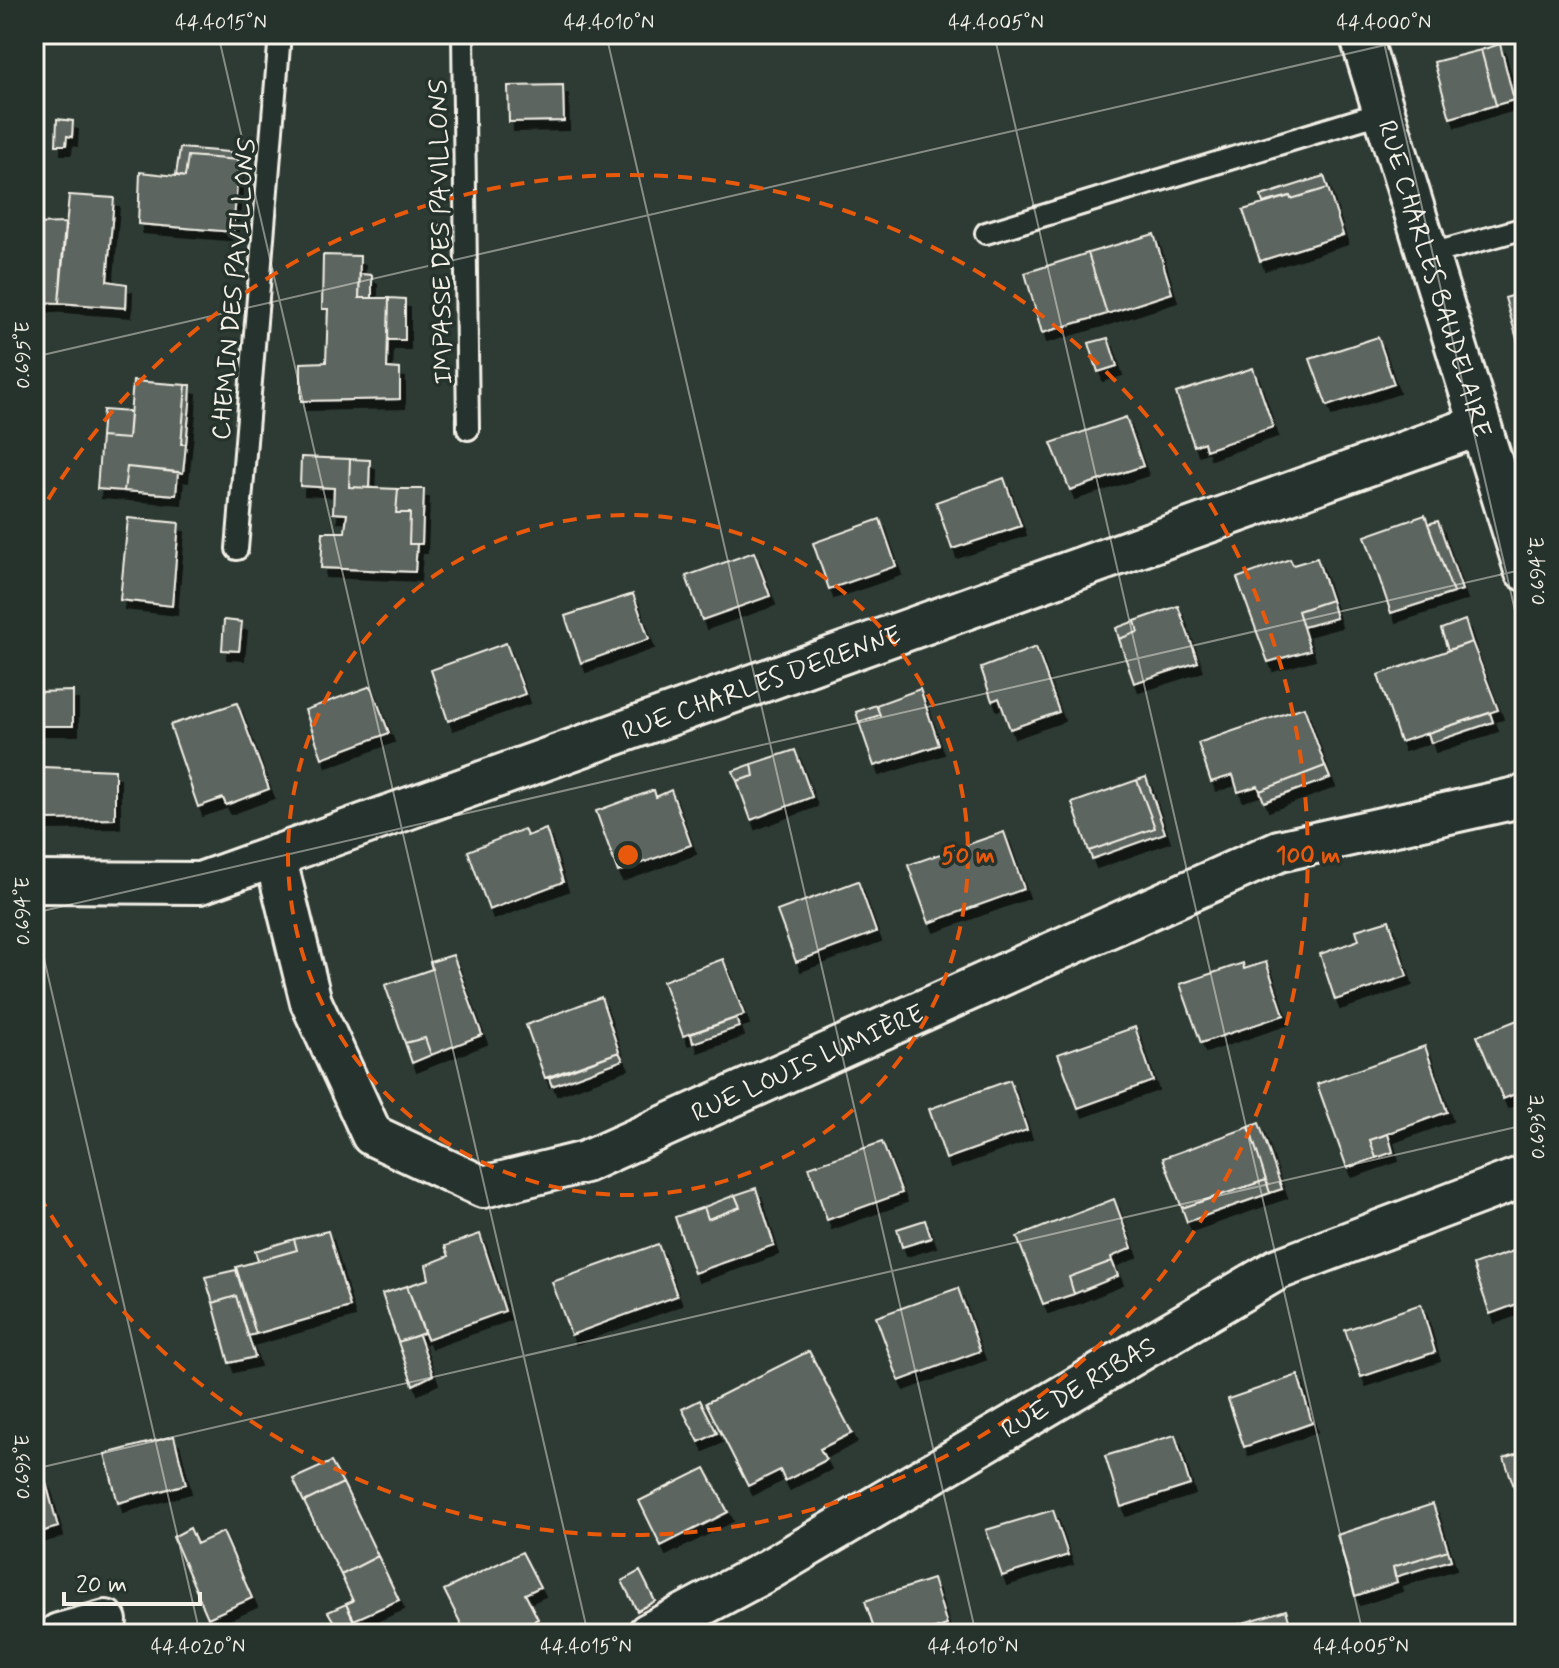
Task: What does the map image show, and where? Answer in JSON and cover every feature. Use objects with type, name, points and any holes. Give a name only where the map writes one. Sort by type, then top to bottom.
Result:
[{"type":"street","name":"RUE CHARLES BAUDELAIRE","points":[[1360,34],[1480,425],[1512,483],[1525,570]]},
{"type":"street","name":"RUE CHARLES DERENNE","points":[[34,882],[200,883],[1480,425]]},
{"type":"street","name":"RUE LOUIS LUMIÈRE","points":[[275,856],[311,1002],[372,1135],[483,1187],[585,1162],[1279,851],[1525,796]]},
{"type":"street","name":"RUE DE RIBAS","points":[[659,1632],[1278,1269],[1525,1176]]},
{"type":"street","points":[[59,1634],[106,1621]]},
{"type":"lane","name":"CHEMIN DES PAVILLONS","points":[[237,549],[280,34]]},
{"type":"lane","name":"IMPASSE DES PAVILLONS","points":[[463,34],[468,429]]},
{"type":"lane","points":[[986,233],[1384,112]]},
{"type":"lane","points":[[1428,255],[1525,228]]},
{"type":"building","points":[[1500,44],[1514,100],[1496,105],[1481,50]]},
{"type":"building","points":[[1481,50],[1496,105],[1450,118],[1434,62]]},
{"type":"building","points":[[563,85],[564,121],[509,122],[508,86]]},
{"type":"building","points":[[57,119],[73,121],[72,137],[67,136],[66,145],[56,145]]},
{"type":"building","points":[[180,148],[240,153],[239,160],[188,156],[185,177],[176,175]]},
{"type":"building","points":[[188,156],[239,160],[233,232],[138,224],[140,172],[185,177]]},
{"type":"building","points":[[1324,176],[1328,188],[1263,203],[1261,196]]},
{"type":"building","points":[[1328,188],[1343,235],[1260,261],[1243,210]]},
{"type":"building","points":[[69,195],[114,198],[107,281],[127,284],[126,308],[59,303]]},
{"type":"building","points":[[65,223],[59,303],[34,302],[34,224]]},
{"type":"building","points":[[437,225],[457,225],[457,241],[437,240]]},
{"type":"building","points":[[1154,234],[1172,293],[1107,314],[1088,253]]},
{"type":"building","points":[[1088,253],[1107,314],[1042,333],[1025,273]]},
{"type":"building","points":[[323,255],[360,256],[359,298],[389,298],[387,368],[400,369],[400,399],[301,401],[301,363],[326,362],[328,309],[322,309]]},
{"type":"building","points":[[360,274],[372,275],[372,298],[359,298]]},
{"type":"building","points":[[1525,292],[1525,366],[1505,298]]},
{"type":"building","points":[[389,298],[405,299],[405,340],[388,340]]},
{"type":"building","points":[[1378,337],[1394,384],[1327,406],[1310,359]]},
{"type":"building","points":[[1108,338],[1117,366],[1098,372],[1089,343]]},
{"type":"building","points":[[1253,368],[1273,427],[1206,450],[1204,442],[1194,446],[1176,393]]},
{"type":"building","points":[[133,381],[186,385],[181,444],[186,444],[183,473],[127,467],[124,491],[97,489],[101,437],[128,439]]},
{"type":"building","points":[[186,385],[191,385],[190,404],[186,444],[181,444]]},
{"type":"building","points":[[103,410],[130,412],[128,439],[101,437]]},
{"type":"building","points":[[1126,417],[1143,466],[1070,490],[1051,443]]},
{"type":"building","points":[[301,457],[350,459],[349,487],[398,489],[396,513],[410,513],[409,544],[417,544],[415,572],[321,568],[323,532],[345,532],[347,514],[333,513],[334,488],[300,486]]},
{"type":"building","points":[[350,459],[370,460],[369,488],[349,487]]},
{"type":"building","points":[[127,467],[178,472],[176,495],[124,491]]},
{"type":"building","points":[[1004,478],[1021,526],[952,549],[936,502]]},
{"type":"building","points":[[398,489],[424,489],[422,544],[409,544],[410,513],[396,513]]},
{"type":"building","points":[[1425,515],[1453,593],[1391,613],[1365,536]]},
{"type":"building","points":[[128,518],[179,523],[172,606],[120,600]]},
{"type":"building","points":[[880,519],[896,566],[829,589],[813,543]]},
{"type":"building","points":[[1438,521],[1462,590],[1453,593],[1428,524]]},
{"type":"building","points":[[754,552],[770,596],[702,620],[686,576]]},
{"type":"building","points":[[1317,558],[1331,600],[1298,611],[1310,650],[1268,662],[1237,578],[1290,559],[1293,565]]},
{"type":"building","points":[[633,594],[649,639],[581,663],[565,616]]},
{"type":"building","points":[[1331,600],[1336,618],[1303,627],[1298,611]]},
{"type":"building","points":[[1178,606],[1198,662],[1134,683],[1119,639],[1138,632],[1135,621]]},
{"type":"building","points":[[224,620],[242,622],[239,651],[222,650]]},
{"type":"building","points":[[1465,620],[1472,642],[1448,650],[1441,629]]},
{"type":"building","points":[[1135,621],[1138,632],[1119,639],[1116,628]]},
{"type":"building","points":[[1472,642],[1498,710],[1400,742],[1378,675]]},
{"type":"building","points":[[506,643],[525,694],[448,721],[431,670]]},
{"type":"building","points":[[1036,647],[1059,712],[1010,729],[999,698],[992,701],[981,668]]},
{"type":"building","points":[[371,686],[389,733],[322,758],[305,710]]},
{"type":"building","points":[[920,689],[939,745],[874,766],[859,722],[880,715],[876,705]]},
{"type":"building","points":[[73,691],[73,726],[34,726],[34,692]]},
{"type":"building","points":[[237,703],[269,789],[226,805],[223,798],[198,807],[170,725]]},
{"type":"building","points":[[876,705],[880,715],[859,722],[856,712]]},
{"type":"building","points":[[1304,707],[1325,766],[1260,791],[1258,786],[1238,792],[1233,775],[1211,782],[1198,743]]},
{"type":"building","points":[[1490,713],[1493,722],[1431,743],[1428,733]]},
{"type":"building","points":[[795,750],[812,797],[751,820],[737,781],[754,776],[752,764]]},
{"type":"building","points":[[752,764],[754,776],[737,781],[733,771]]},
{"type":"building","points":[[1325,766],[1330,778],[1264,802],[1260,791]]},
{"type":"building","points":[[43,767],[115,770],[115,819],[42,820]]},
{"type":"building","points":[[1146,777],[1165,833],[1092,859],[1089,851],[1155,828],[1137,780]]},
{"type":"building","points":[[1137,780],[1155,828],[1089,851],[1072,803]]},
{"type":"building","points":[[654,790],[656,797],[671,790],[691,845],[618,872],[596,811]]},
{"type":"building","points":[[524,829],[527,836],[546,829],[563,882],[489,910],[468,851]]},
{"type":"building","points":[[1004,832],[1024,889],[929,923],[908,865]]},
{"type":"building","points":[[858,881],[876,932],[796,962],[777,911]]},
{"type":"building","points":[[1389,920],[1407,976],[1335,1000],[1320,954],[1359,940],[1356,930]]},
{"type":"building","points":[[453,955],[482,1035],[431,1055],[425,1038],[405,1043],[385,985],[432,969],[430,962]]},
{"type":"building","points":[[723,959],[744,1015],[683,1036],[663,981]]},
{"type":"building","points":[[1266,962],[1284,1015],[1201,1043],[1180,984],[1243,963],[1244,969]]},
{"type":"building","points":[[601,997],[619,1052],[545,1078],[526,1025]]},
{"type":"building","points":[[1525,1017],[1525,1090],[1503,1099],[1477,1036]]},
{"type":"building","points":[[736,1018],[739,1027],[693,1043],[691,1034]]},
{"type":"building","points":[[1135,1027],[1153,1081],[1078,1108],[1058,1054]]},
{"type":"building","points":[[425,1038],[431,1055],[412,1063],[405,1043]]},
{"type":"building","points":[[1425,1046],[1447,1112],[1370,1140],[1376,1158],[1347,1168],[1317,1084]]},
{"type":"building","points":[[619,1052],[623,1060],[552,1086],[549,1078]]},
{"type":"building","points":[[1010,1080],[1027,1130],[946,1159],[929,1109]]},
{"type":"building","points":[[1259,1123],[1282,1189],[1270,1193],[1249,1127]]},
{"type":"building","points":[[1249,1127],[1266,1180],[1182,1208],[1163,1158]]},
{"type":"building","points":[[1388,1134],[1393,1152],[1376,1158],[1370,1140]]},
{"type":"building","points":[[882,1142],[902,1193],[827,1220],[809,1167]]},
{"type":"building","points":[[1266,1180],[1270,1193],[1187,1222],[1182,1208]]},
{"type":"building","points":[[756,1188],[774,1245],[694,1273],[675,1217],[704,1207],[708,1219],[740,1207],[735,1195]]},
{"type":"building","points":[[735,1195],[740,1207],[708,1219],[704,1207]]},
{"type":"building","points":[[1114,1199],[1132,1248],[1111,1257],[1112,1261],[1069,1277],[1074,1294],[1043,1304],[1017,1237]]},
{"type":"building","points":[[925,1220],[931,1238],[902,1247],[897,1229]]},
{"type":"building","points":[[328,1231],[350,1307],[256,1334],[236,1267],[297,1250],[294,1239]]},
{"type":"building","points":[[480,1234],[505,1311],[427,1339],[407,1286],[429,1279],[426,1265],[449,1256],[445,1246]]},
{"type":"building","points":[[294,1239],[297,1250],[258,1261],[255,1251]]},
{"type":"building","points":[[658,1244],[677,1296],[571,1335],[552,1282]]},
{"type":"building","points":[[1525,1247],[1525,1301],[1490,1314],[1473,1265]]},
{"type":"building","points":[[1112,1261],[1118,1276],[1074,1294],[1069,1277]]},
{"type":"building","points":[[236,1270],[256,1334],[248,1336],[236,1296],[213,1303],[205,1277]]},
{"type":"building","points":[[407,1286],[424,1333],[398,1342],[382,1294]]},
{"type":"building","points":[[958,1288],[980,1351],[899,1381],[876,1317]]},
{"type":"building","points":[[236,1296],[255,1357],[229,1363],[213,1303]]},
{"type":"building","points":[[1421,1304],[1435,1352],[1361,1377],[1345,1330]]},
{"type":"building","points":[[419,1335],[433,1375],[413,1385],[398,1342]]},
{"type":"building","points":[[809,1351],[852,1433],[820,1449],[826,1460],[785,1481],[780,1470],[748,1486],[706,1403]]},
{"type":"building","points":[[1298,1375],[1312,1423],[1244,1447],[1228,1399]]},
{"type":"building","points":[[700,1400],[717,1433],[699,1442],[682,1409]]},
{"type":"building","points":[[1175,1435],[1190,1485],[1121,1507],[1105,1456]]},
{"type":"building","points":[[174,1436],[186,1484],[118,1503],[105,1454]]},
{"type":"building","points":[[1525,1451],[1525,1512],[1523,1512],[1504,1458]]},
{"type":"building","points":[[331,1462],[343,1483],[304,1502],[293,1479]]},
{"type":"building","points":[[705,1468],[728,1512],[661,1546],[639,1501]]},
{"type":"building","points":[[45,1479],[58,1527],[34,1534],[34,1482]]},
{"type":"building","points":[[343,1483],[378,1556],[341,1575],[304,1502]]},
{"type":"building","points":[[1433,1504],[1448,1550],[1393,1567],[1397,1582],[1355,1596],[1337,1535]]},
{"type":"building","points":[[1053,1510],[1068,1555],[1002,1576],[986,1530]]},
{"type":"building","points":[[190,1528],[197,1544],[223,1532],[252,1598],[208,1618],[173,1537]]},
{"type":"building","points":[[1448,1550],[1451,1560],[1395,1577],[1393,1567]]},
{"type":"building","points":[[522,1552],[540,1587],[525,1594],[538,1619],[506,1634],[466,1634],[444,1590]]},
{"type":"building","points":[[378,1556],[399,1600],[354,1620],[346,1604],[353,1601],[341,1575]]},
{"type":"building","points":[[640,1571],[655,1601],[637,1611],[622,1581]]},
{"type":"building","points":[[933,1579],[947,1625],[920,1634],[876,1634],[865,1601]]},
{"type":"building","points":[[346,1604],[358,1631],[352,1634],[341,1634],[328,1612]]},
{"type":"building","points":[[1286,1610],[1293,1634],[1206,1634]]}]
